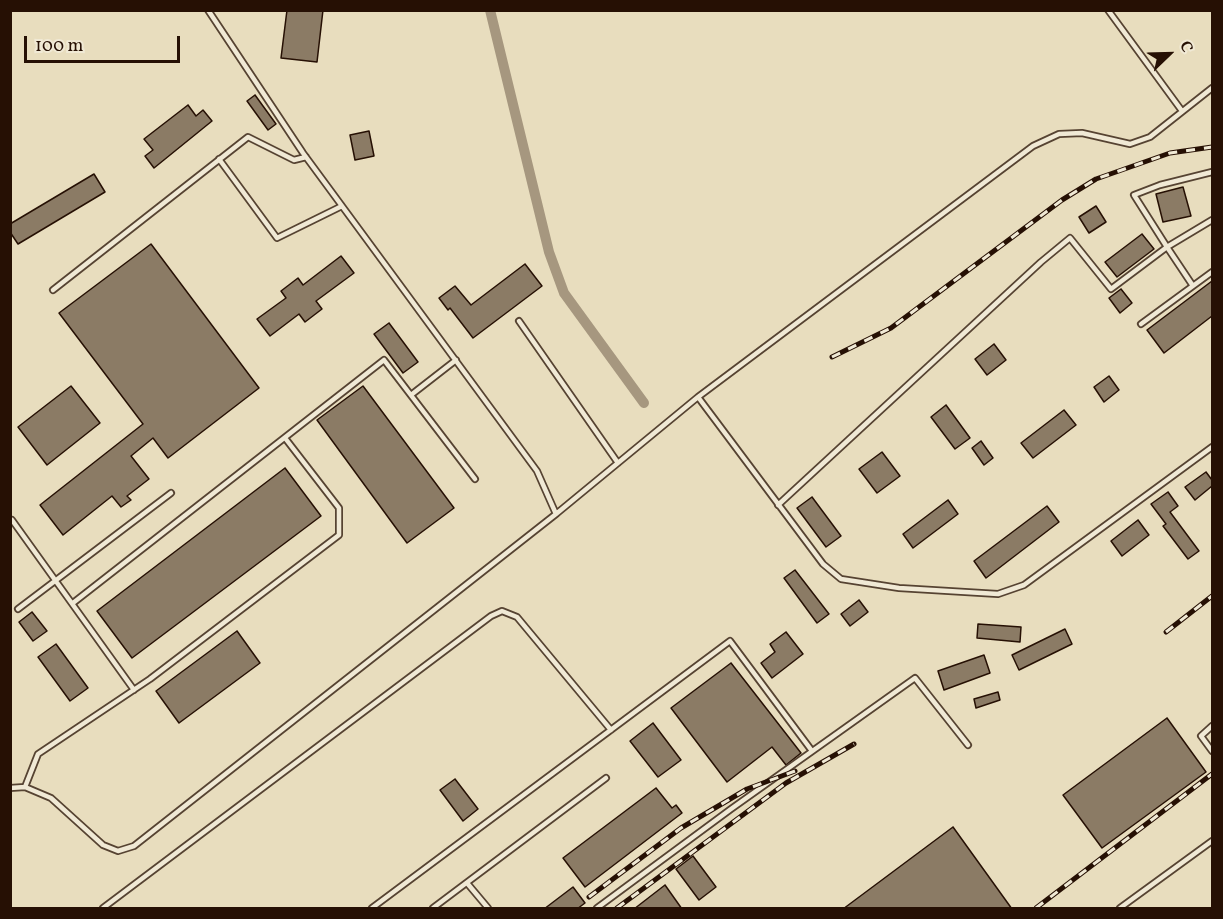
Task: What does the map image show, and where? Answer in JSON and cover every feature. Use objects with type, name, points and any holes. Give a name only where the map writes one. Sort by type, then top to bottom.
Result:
[{"type":"lane","points":[[208,10],[306,157],[537,471],[556,514]]},
{"type":"lane","points":[[1107,10],[1182,111]]},
{"type":"lane","points":[[10,788],[25,787],[51,798],[103,845],[118,851],[134,846],[556,514],[698,397],[1033,146],[1059,134],[1082,133],[1130,144],[1150,137],[1212,88]]},
{"type":"lane","points":[[52,290],[248,137],[294,160],[306,157]]},
{"type":"lane","points":[[219,159],[278,238],[342,206]]},
{"type":"lane","points":[[1193,286],[1134,195],[1160,184],[1212,172]]},
{"type":"lane","points":[[778,505],[1041,262],[1070,238],[1111,289],[1167,247],[1212,220]]},
{"type":"lane","points":[[1140,324],[1212,272]]},
{"type":"lane","points":[[519,321],[618,463]]},
{"type":"lane","points":[[72,603],[384,360],[475,479]]},
{"type":"lane","points":[[411,395],[456,360]]},
{"type":"lane","points":[[698,397],[823,564],[841,579],[899,588],[998,594],[1024,585],[1212,447]]},
{"type":"lane","points":[[25,787],[38,754],[134,690],[339,535],[339,507],[285,438]]},
{"type":"lane","points":[[18,609],[171,493]]},
{"type":"lane","points":[[12,520],[134,690]]},
{"type":"lane","points":[[103,909],[491,616],[502,611],[517,617],[611,730]]},
{"type":"lane","points":[[372,909],[730,641],[812,751]]},
{"type":"lane","points":[[597,909],[915,678],[968,745]]},
{"type":"lane","points":[[1212,726],[1201,736],[1212,751]]},
{"type":"lane","points":[[433,909],[606,778]]},
{"type":"lane","points":[[1120,909],[1212,841]]},
{"type":"lane","points":[[467,883],[488,909]]},
{"type":"building","points":[[287,10],[323,10],[317,62],[281,58]]},
{"type":"building","points":[[255,95],[276,124],[268,130],[247,101]]},
{"type":"building","points":[[188,105],[196,116],[203,110],[212,121],[154,168],[145,156],[153,150],[144,139]]},
{"type":"building","points":[[369,131],[374,156],[355,160],[350,135]]},
{"type":"building","points":[[94,174],[105,192],[18,244],[10,232],[10,224]]},
{"type":"building","points":[[1183,187],[1191,216],[1163,222],[1156,194]]},
{"type":"building","points":[[1096,206],[1106,222],[1089,233],[1079,217]]},
{"type":"building","points":[[1142,234],[1154,249],[1117,277],[1105,262]]},
{"type":"building","points":[[151,244],[259,388],[168,458],[153,438],[131,456],[149,479],[127,496],[131,500],[121,507],[112,496],[63,535],[40,505],[143,424],[59,313]]},
{"type":"building","points":[[341,256],[354,273],[316,301],[322,309],[305,322],[299,314],[270,336],[257,319],[286,298],[281,291],[298,278],[303,285]]},
{"type":"building","points":[[525,264],[542,286],[473,338],[450,308],[448,310],[439,298],[455,286],[471,305]]},
{"type":"building","points":[[1212,281],[1212,316],[1164,353],[1147,330]]},
{"type":"building","points":[[1121,289],[1132,303],[1120,313],[1109,298]]},
{"type":"building","points":[[389,323],[418,362],[403,373],[374,334]]},
{"type":"building","points":[[994,344],[1006,360],[987,375],[975,359]]},
{"type":"building","points":[[1109,376],[1119,390],[1104,402],[1094,387]]},
{"type":"building","points":[[71,386],[100,423],[47,465],[18,427]]},
{"type":"building","points":[[363,386],[454,508],[407,543],[317,420]]},
{"type":"building","points":[[946,405],[970,438],[955,449],[931,417]]},
{"type":"building","points":[[1064,410],[1076,425],[1033,458],[1021,443]]},
{"type":"building","points":[[981,441],[993,458],[984,465],[972,448]]},
{"type":"building","points":[[882,452],[900,476],[877,493],[859,469]]},
{"type":"building","points":[[285,468],[321,516],[132,658],[97,611]]},
{"type":"building","points":[[1206,472],[1212,480],[1212,486],[1195,500],[1185,487]]},
{"type":"building","points":[[1168,492],[1178,506],[1170,512],[1199,551],[1188,559],[1163,526],[1166,524],[1151,504]]},
{"type":"building","points":[[812,497],[841,536],[826,547],[797,508]]},
{"type":"building","points":[[948,500],[958,514],[913,548],[903,534]]},
{"type":"building","points":[[1047,506],[1059,522],[986,578],[974,561]]},
{"type":"building","points":[[1138,520],[1149,535],[1122,556],[1111,541]]},
{"type":"building","points":[[795,570],[829,614],[817,623],[784,578]]},
{"type":"building","points":[[859,600],[868,612],[850,626],[841,614]]},
{"type":"building","points":[[32,612],[47,631],[33,641],[19,622]]},
{"type":"building","points":[[978,624],[1021,627],[1020,642],[977,638]]},
{"type":"building","points":[[1065,629],[1072,644],[1019,670],[1012,655]]},
{"type":"building","points":[[237,631],[260,663],[179,723],[156,691]]},
{"type":"building","points":[[786,632],[803,654],[772,678],[761,663],[775,652],[770,644]]},
{"type":"building","points":[[56,644],[88,688],[70,701],[38,657]]},
{"type":"building","points":[[984,655],[990,673],[944,690],[938,671]]},
{"type":"building","points":[[731,663],[801,753],[786,765],[772,747],[727,782],[671,708]]},
{"type":"building","points":[[998,692],[1000,700],[976,708],[974,699]]},
{"type":"building","points":[[1167,718],[1206,772],[1102,848],[1063,795]]},
{"type":"building","points":[[653,723],[681,760],[658,777],[630,741]]},
{"type":"building","points":[[455,779],[478,809],[463,821],[440,790]]},
{"type":"building","points":[[656,788],[672,808],[676,805],[682,813],[585,887],[563,858]]},
{"type":"building","points":[[953,827],[1012,909],[843,909]]},
{"type":"building","points":[[693,856],[716,887],[699,900],[676,869]]},
{"type":"building","points":[[665,885],[682,909],[634,909]]},
{"type":"building","points":[[573,887],[585,903],[577,909],[544,909]]},
{"type":"waterway","points":[[490,10],[549,252],[564,293],[644,403]]},
{"type":"railway","points":[[832,357],[891,328],[1062,200],[1096,179],[1170,153],[1212,147]]},
{"type":"railway","points":[[1166,632],[1212,596]]},
{"type":"railway","points":[[617,908],[786,783],[854,744]]},
{"type":"railway","points":[[589,897],[681,828],[747,789],[795,771]]},
{"type":"railway","points":[[1036,908],[1212,774]]}]
